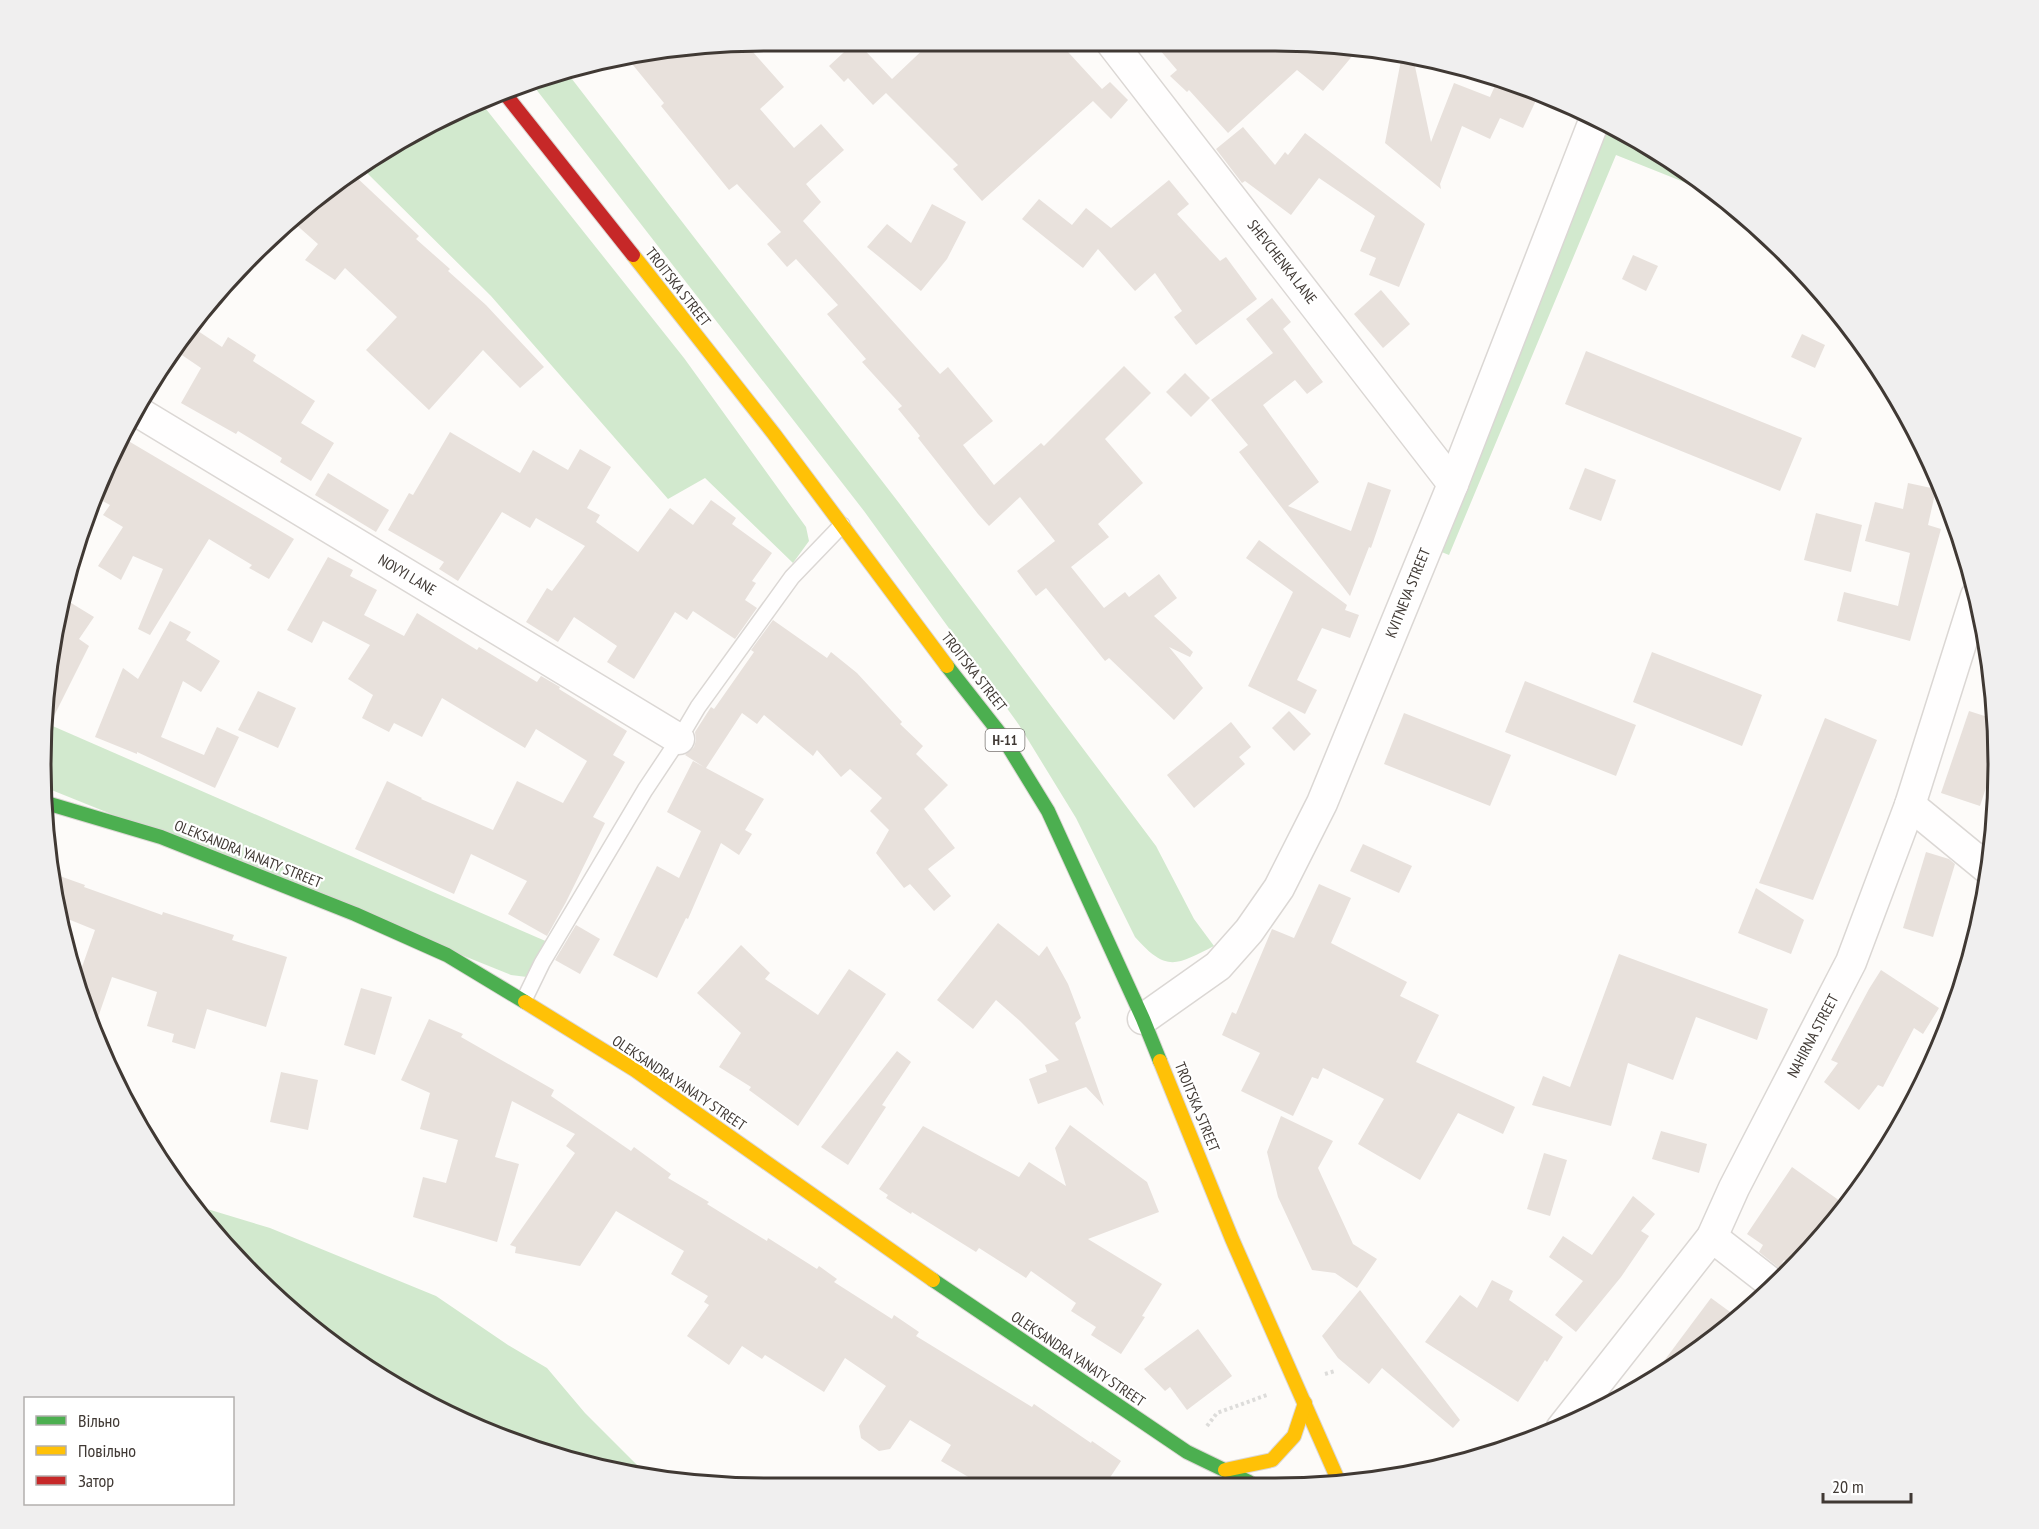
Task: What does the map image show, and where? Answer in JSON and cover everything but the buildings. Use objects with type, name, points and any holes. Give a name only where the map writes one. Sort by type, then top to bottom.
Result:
[{"type":"main road","name":"TROITSKA STREET","points":[[509,98],[774,434],[935,651],[1002,736],[1048,812],[1143,1019],[1232,1239],[1336,1475]]},
{"type":"main road","name":"OLEKSANDRA YANATY STREET","points":[[53,805],[161,837],[355,914],[447,955],[635,1070],[994,1323],[1187,1452],[1241,1478]]},
{"type":"main road","points":[[1225,1470],[1272,1460],[1294,1436],[1305,1403]]},
{"type":"street","name":"SHEVCHENKA LANE","points":[[1118,51],[1453,484]]},
{"type":"street","name":"KVITNEVA STREET","points":[[1143,1019],[1218,966],[1249,931],[1279,888],[1322,803],[1453,484],[1592,126]]},
{"type":"street","name":"NOVYI LANE","points":[[143,415],[679,739]]},
{"type":"street","name":"NAHIRNA STREET","points":[[1574,1412],[1712,1237],[1734,1188],[1851,962],[1910,805],[1971,612]]},
{"type":"street","points":[[1910,805],[1981,863]]},
{"type":"street","points":[[1712,1237],[1767,1280]]},
{"type":"lane","points":[[524,1000],[542,963],[645,789],[698,706],[785,585],[842,525]]},
{"type":"path","points":[[1187,1452],[1217,1413],[1335,1371]]},
{"type":"green space","points":[[571,78],[899,503],[1156,846],[1194,919],[1214,946],[1190,958],[1172,962],[1164,961],[1156,956],[1135,937],[1076,818],[1019,725],[864,511],[536,89]]},
{"type":"green space","points":[[485,108],[684,358],[806,527],[809,541],[793,563],[705,478],[668,499],[491,296],[366,172],[408,147]]},
{"type":"green space","points":[[1601,131],[1690,184],[1616,155],[1449,555],[1439,551]]},
{"type":"green space","points":[[53,726],[550,943],[527,977],[511,975],[52,790]]},
{"type":"green space","points":[[206,1209],[270,1228],[436,1296],[508,1345],[547,1368],[585,1413],[638,1466],[580,1454],[491,1424],[408,1382],[368,1358],[330,1331],[294,1301],[260,1269]]},
{"type":"traffic: fast","points":[[947,666],[1002,736],[1048,811],[1160,1061]]},
{"type":"traffic: fast","points":[[53,805],[161,837],[355,914],[447,955],[525,1002]]},
{"type":"traffic: fast","points":[[933,1280],[1187,1452],[1241,1478]]},
{"type":"traffic: slow","points":[[633,255],[774,434],[947,666]]},
{"type":"traffic: slow","points":[[525,1002],[635,1070],[933,1280]]},
{"type":"traffic: slow","points":[[1160,1061],[1232,1239],[1336,1475]]},
{"type":"traffic: slow","points":[[1225,1470],[1272,1460],[1294,1436],[1305,1403]]},
{"type":"traffic: jam","points":[[509,99],[633,255]]}]
